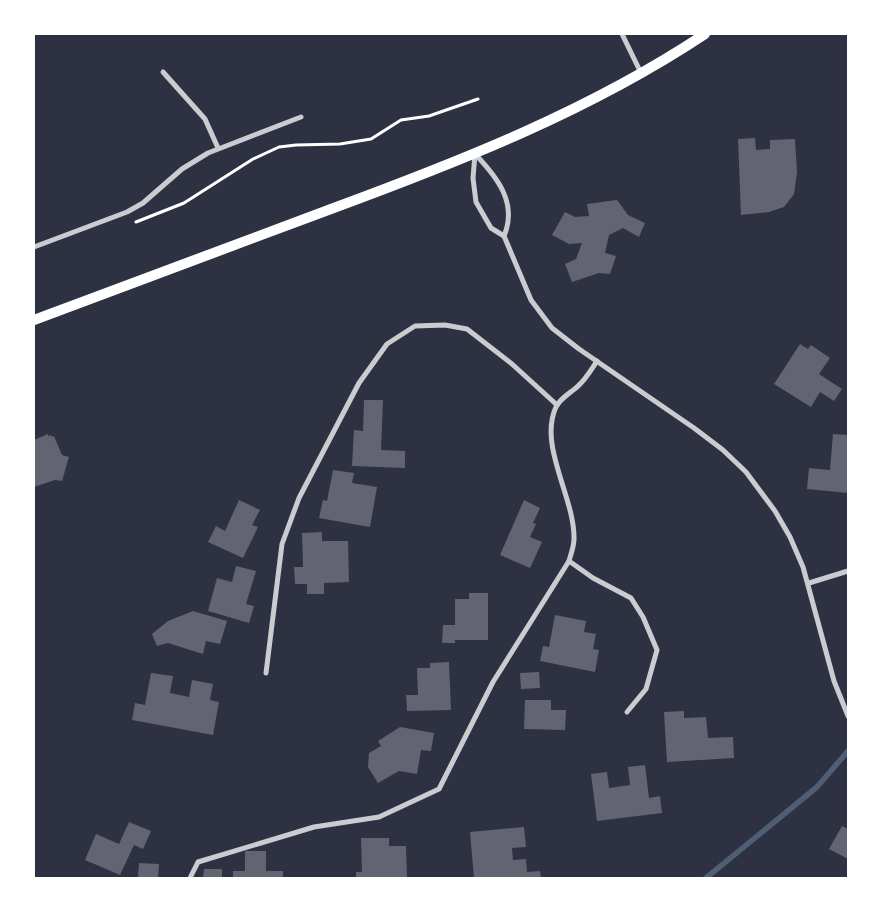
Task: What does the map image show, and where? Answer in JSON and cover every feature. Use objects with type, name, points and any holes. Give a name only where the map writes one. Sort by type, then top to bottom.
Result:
[{"type":"main road","points":[[34,320],[475,154],[559,117],[641,74],[705,34]]},
{"type":"street","points":[[622,34],[641,74]]},
{"type":"street","points":[[163,72],[205,119],[218,148]]},
{"type":"street","points":[[34,247],[126,212],[143,203],[195,160],[218,148],[301,117]]},
{"type":"street","points":[[475,154],[473,178],[476,202],[491,228],[504,236],[523,285],[541,315],[552,328],[708,438],[746,472],[765,496],[797,552],[809,583],[831,673],[848,716]]},
{"type":"street","points":[[475,154],[495,177],[506,199],[509,219],[504,236]]},
{"type":"street","points":[[266,673],[282,544],[299,498],[359,383],[387,344],[415,326],[445,325],[467,329],[512,364],[557,405]]},
{"type":"street","points":[[190,878],[198,862],[314,828],[379,817],[439,789],[493,682],[570,561],[574,539],[571,515],[552,437],[554,414],[557,405],[584,380],[597,361]]},
{"type":"street","points":[[570,561],[592,578],[631,598],[644,617],[657,650],[646,689],[627,712]]},
{"type":"street","points":[[809,583],[848,571]]},
{"type":"path","points":[[132,224],[184,203],[254,159],[279,147],[296,144],[340,144],[371,139],[401,120],[429,116],[478,99]]},
{"type":"building","points":[[755,138],[756,150],[770,149],[770,140],[795,139],[797,172],[794,194],[784,207],[769,212],[741,215],[738,139]]},
{"type":"building","points":[[617,200],[628,215],[645,223],[639,237],[623,228],[609,235],[605,253],[616,256],[610,274],[599,273],[572,282],[565,264],[576,259],[582,243],[569,244],[552,235],[565,212],[575,217],[589,216],[587,204]]},
{"type":"building","points":[[800,344],[808,349],[811,345],[830,358],[819,374],[842,389],[834,401],[820,392],[811,407],[774,384]]},
{"type":"building","points":[[364,400],[383,400],[381,450],[405,451],[405,468],[352,466],[354,430],[363,431]]},
{"type":"building","points":[[48,434],[48,436],[54,436],[62,455],[69,457],[62,481],[55,480],[34,487],[34,440]]},
{"type":"building","points":[[833,434],[848,435],[848,493],[807,489],[809,468],[830,470]]},
{"type":"building","points":[[333,470],[354,473],[352,483],[377,487],[370,527],[319,518],[323,500],[327,501]]},
{"type":"building","points":[[239,500],[260,510],[252,525],[258,527],[243,558],[208,542],[216,526],[225,531]]},
{"type":"building","points":[[524,500],[540,508],[533,523],[536,524],[530,537],[542,542],[530,568],[500,555]]},
{"type":"building","points":[[322,532],[322,541],[348,541],[349,582],[324,583],[324,594],[307,594],[307,584],[295,584],[294,567],[303,567],[302,533]]},
{"type":"building","points":[[236,566],[256,571],[246,604],[254,606],[249,623],[208,611],[217,578],[232,582]]},
{"type":"building","points":[[469,593],[488,593],[488,640],[455,640],[455,643],[442,643],[443,625],[455,625],[455,599],[469,599]]},
{"type":"building","points":[[193,611],[227,621],[220,644],[206,641],[203,654],[168,643],[157,646],[152,634],[168,621]]},
{"type":"building","points":[[555,615],[586,621],[584,632],[596,634],[593,649],[599,650],[595,672],[540,661],[543,646],[549,647]]},
{"type":"building","points":[[449,662],[451,710],[407,711],[406,695],[418,695],[417,668],[430,668],[430,663]]},
{"type":"building","points":[[539,672],[540,688],[521,689],[520,673]]},
{"type":"building","points":[[151,673],[173,676],[170,693],[189,697],[192,680],[213,684],[210,700],[219,702],[213,735],[132,720],[135,703],[145,705]]},
{"type":"building","points":[[525,700],[551,700],[551,710],[566,710],[565,730],[524,729]]},
{"type":"building","points":[[684,711],[684,718],[706,717],[708,738],[733,737],[734,758],[667,762],[664,712]]},
{"type":"building","points":[[400,727],[434,733],[431,751],[421,750],[417,774],[399,771],[378,783],[368,767],[369,753],[381,746],[378,741]]},
{"type":"building","points":[[645,765],[649,798],[660,796],[662,813],[597,821],[591,774],[607,772],[609,788],[630,785],[628,767]]},
{"type":"building","points":[[129,822],[151,831],[143,849],[134,845],[120,875],[85,860],[96,834],[119,844]]},
{"type":"building","points":[[842,826],[848,829],[848,859],[829,849]]},
{"type":"building","points":[[524,827],[526,847],[512,848],[513,860],[526,859],[527,872],[540,871],[541,878],[474,878],[470,832]]},
{"type":"building","points":[[361,838],[389,838],[389,846],[406,846],[407,878],[356,878],[356,872],[362,872]]},
{"type":"building","points":[[245,851],[266,851],[266,871],[283,871],[283,878],[233,878],[233,871],[245,871]]},
{"type":"building","points":[[139,863],[159,864],[158,878],[138,878]]},
{"type":"building","points":[[204,869],[222,869],[222,878],[203,878]]},
{"type":"waterway","points":[[706,878],[817,787],[848,751]]}]
